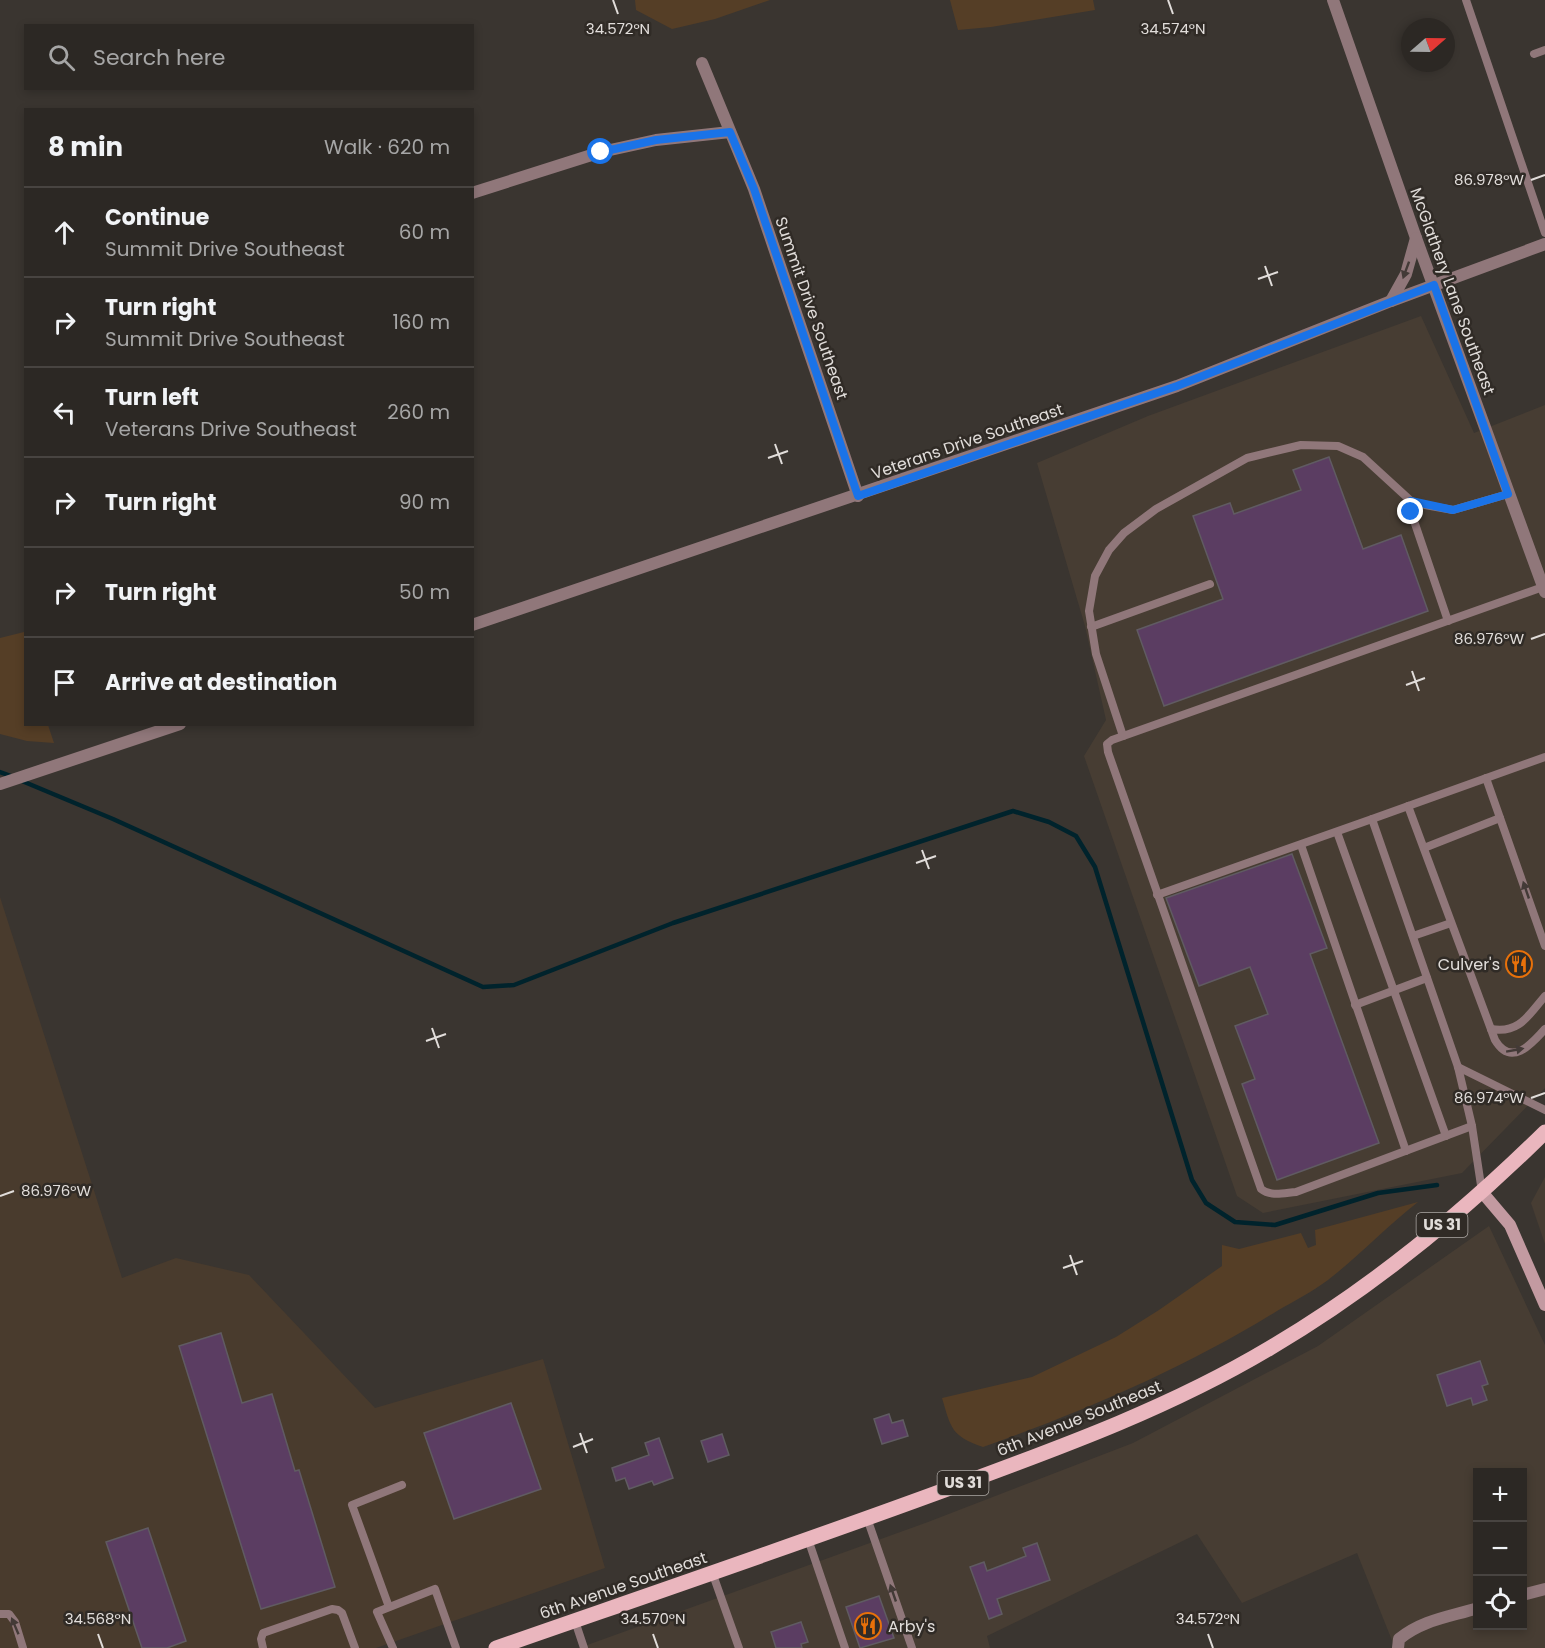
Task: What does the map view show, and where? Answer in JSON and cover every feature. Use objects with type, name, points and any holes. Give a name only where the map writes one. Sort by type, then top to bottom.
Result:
[{"type":"main road","name":"6th Avenue Southeast","points":[[496,1648],[867,1518],[1082,1439],[1135,1417],[1238,1367],[1336,1307],[1398,1261],[1482,1192],[1545,1132]]},
{"type":"street","name":"McGlathery Lane Southeast","points":[[1333,0],[1416,238],[1544,590]]},
{"type":"street","name":"Summit Drive Southeast","points":[[702,63],[754,189],[858,496]]},
{"type":"street","points":[[474,192],[601,152],[656,140],[730,132]]},
{"type":"street","points":[[1391,301],[1406,274],[1416,238]]},
{"type":"street","name":"Veterans Drive Southeast","points":[[474,624],[1177,386],[1391,301],[1545,244]]},
{"type":"street","points":[[0,783],[174,726]]},
{"type":"street","points":[[1482,1192],[1510,1225],[1545,1305]]},
{"type":"street","points":[[1527,1594],[1545,1589]]},
{"type":"street","points":[[1398,1648],[1399,1639],[1412,1628],[1473,1609]]},
{"type":"lane","points":[[1466,0],[1545,233]]},
{"type":"lane","points":[[1534,54],[1545,50]]},
{"type":"lane","points":[[1124,736],[1096,654],[1089,611],[1095,576],[1109,550],[1124,533],[1156,509],[1247,458],[1301,445],[1338,446],[1363,457],[1411,501],[1453,510],[1508,494]]},
{"type":"lane","points":[[1411,501],[1411,512],[1448,621]]},
{"type":"lane","points":[[1091,627],[1210,584]]},
{"type":"lane","points":[[1472,1126],[1296,1192],[1271,1194],[1261,1189],[1157,895],[1107,744],[1112,740],[1448,621],[1544,590]]},
{"type":"lane","points":[[1157,895],[1545,757]]},
{"type":"lane","points":[[1486,778],[1545,946]]},
{"type":"lane","points":[[1408,806],[1500,1049],[1513,1053],[1532,1045],[1545,1029]]},
{"type":"lane","points":[[1424,848],[1500,818]]},
{"type":"lane","points":[[1372,819],[1458,1067],[1472,1126],[1482,1192]]},
{"type":"lane","points":[[1337,832],[1446,1136]]},
{"type":"lane","points":[[1301,845],[1406,1151]]},
{"type":"lane","points":[[1413,936],[1451,923]]},
{"type":"lane","points":[[1355,1005],[1427,978]]},
{"type":"lane","points":[[1491,1029],[1501,1031],[1517,1027],[1545,996]]},
{"type":"lane","points":[[1458,1067],[1545,1110]]},
{"type":"lane","points":[[389,1607],[352,1505],[402,1485]]},
{"type":"lane","points":[[867,1518],[912,1648]]},
{"type":"lane","points":[[808,1539],[845,1648]]},
{"type":"lane","points":[[712,1572],[739,1648]]},
{"type":"lane","points":[[393,1648],[377,1612],[435,1589],[456,1648]]},
{"type":"lane","points":[[263,1648],[261,1639],[263,1633],[332,1609],[342,1613],[355,1648]]},
{"type":"lane","points":[[0,1614],[9,1614],[15,1622],[23,1648]]},
{"type":"lane","points":[[575,1621],[584,1648]]},
{"type":"shaded area","points":[[635,0],[770,0],[715,19],[672,29],[636,10]]},
{"type":"shaded area","points":[[950,0],[1093,0],[1095,10],[958,30]]},
{"type":"shaded area","points":[[1421,316],[1474,433],[1545,405],[1545,1088],[1462,1173],[1263,1213],[1237,1196],[1084,756],[1106,720],[1085,626],[1037,463],[1148,416]]},
{"type":"shaded area","points":[[24,632],[24,726],[48,726],[54,743],[27,741],[0,734],[0,638]]},
{"type":"shaded area","points":[[0,897],[122,1278],[176,1258],[249,1275],[375,1408],[543,1359],[605,1568],[376,1648],[0,1648]]},
{"type":"shaded area","points":[[1545,1177],[1545,1244],[1531,1203]]},
{"type":"shaded area","points":[[1418,1202],[1322,1284],[1242,1332],[1170,1370],[1059,1419],[983,1447],[958,1435],[950,1424],[942,1398],[1032,1377],[1116,1337],[1222,1266],[1222,1245],[1239,1249],[1301,1233],[1308,1248],[1316,1245],[1315,1230]]},
{"type":"shaded area","points":[[1489,1226],[1545,1345],[1545,1648],[1395,1648],[1357,1553],[1242,1603],[1197,1534],[987,1636],[990,1648],[579,1648],[928,1522],[1133,1443],[1318,1346]]},
{"type":"building","points":[[1329,457],[1363,549],[1401,535],[1428,611],[1164,706],[1137,630],[1223,599],[1193,516],[1230,503],[1234,514],[1301,490],[1293,470]]},
{"type":"building","points":[[1292,854],[1327,948],[1310,954],[1379,1143],[1277,1180],[1242,1084],[1255,1079],[1235,1026],[1268,1014],[1250,967],[1199,986],[1166,898]]},
{"type":"building","points":[[221,1333],[242,1403],[272,1394],[295,1471],[299,1470],[335,1587],[261,1609],[179,1346]]},
{"type":"building","points":[[1480,1361],[1488,1384],[1482,1386],[1487,1400],[1473,1405],[1471,1398],[1447,1406],[1437,1375]]},
{"type":"building","points":[[511,1403],[541,1489],[454,1519],[424,1433]]},
{"type":"building","points":[[889,1414],[892,1423],[903,1420],[908,1436],[882,1444],[874,1419]]},
{"type":"building","points":[[722,1434],[729,1455],[708,1462],[701,1441]]},
{"type":"building","points":[[659,1438],[673,1478],[654,1485],[652,1481],[629,1489],[625,1478],[616,1481],[612,1468],[649,1455],[645,1443]]},
{"type":"building","points":[[148,1528],[186,1641],[167,1648],[142,1648],[106,1542]]},
{"type":"building","points":[[1037,1543],[1050,1580],[997,1599],[1002,1614],[989,1619],[970,1567],[984,1562],[987,1571],[1026,1556],[1023,1548]]},
{"type":"building","points":[[879,1596],[894,1638],[860,1648],[846,1607]]},
{"type":"building","points":[[801,1622],[808,1642],[801,1644],[802,1648],[776,1648],[771,1632]]},
{"type":"waterway","points":[[0,772],[11,776]]},
{"type":"waterway","points":[[22,781],[113,819],[483,987],[514,985],[673,923],[1013,811],[1049,822],[1076,836],[1095,867],[1192,1180],[1206,1203],[1235,1222],[1275,1225],[1378,1193],[1437,1185]]},
{"type":"place","name":"Culver's","points":[[1519,964]]},
{"type":"place","name":"Arby's","points":[[868,1626]]},
{"type":"route","points":[[601,152],[656,140],[730,132],[754,189],[858,496],[1177,386],[1434,285],[1508,494],[1487,502],[1453,510],[1411,501],[1411,512]]}]
